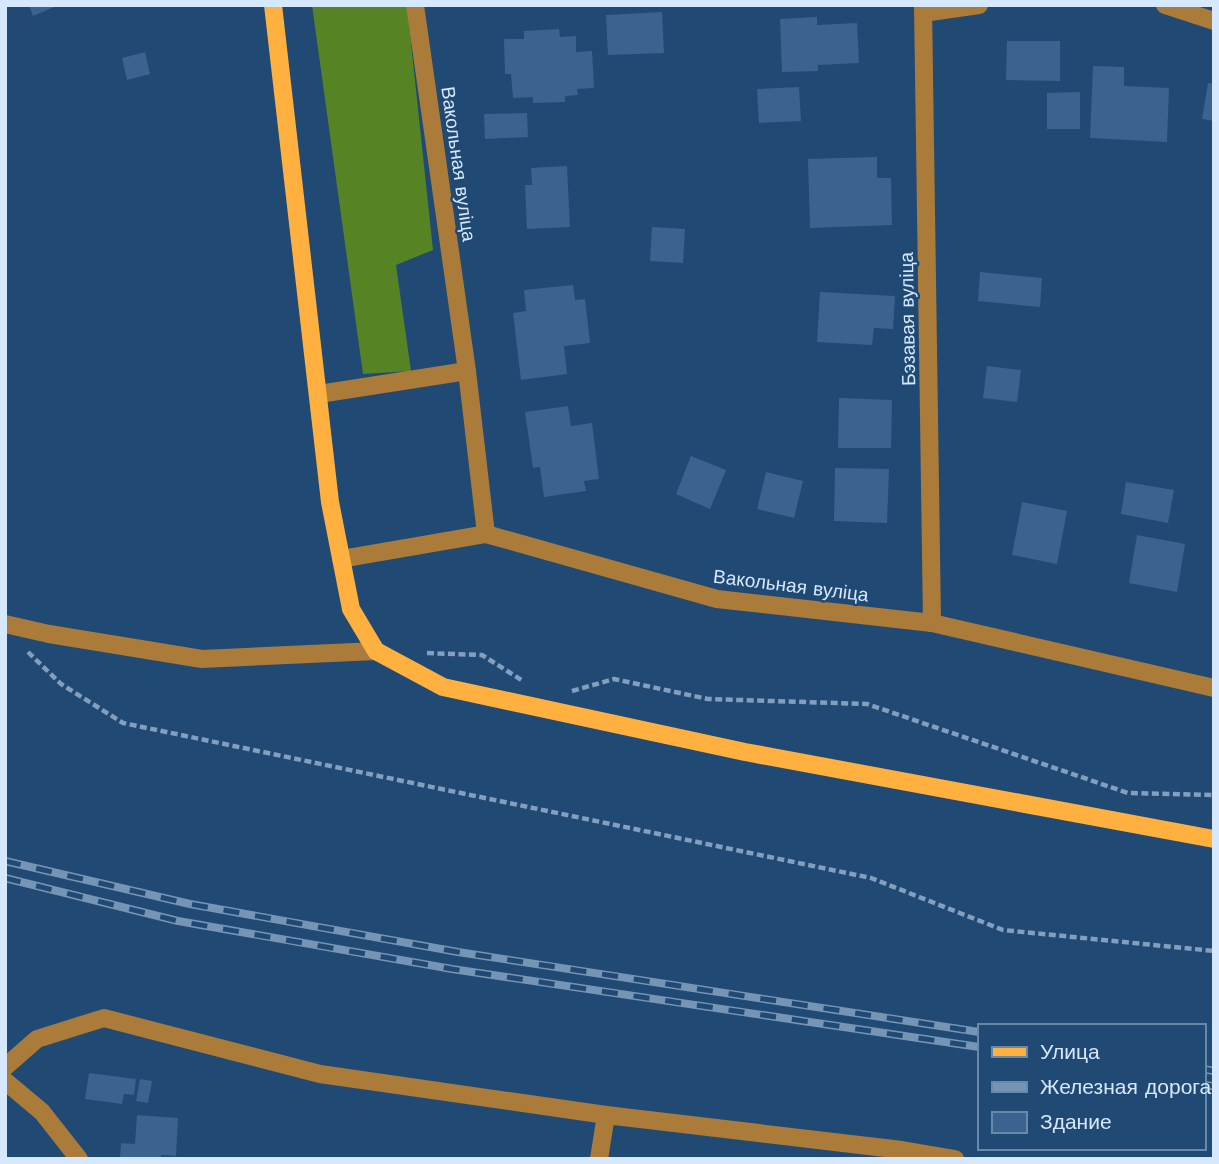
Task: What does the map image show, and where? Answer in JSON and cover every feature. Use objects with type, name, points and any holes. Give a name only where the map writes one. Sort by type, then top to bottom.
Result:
[{"type":"main road","points":[[273,5],[330,502],[351,609],[376,651],[443,687],[456,690],[745,752],[1214,839]]},
{"type":"street","name":"Вакольная вуліца","points":[[415,5],[467,371],[486,534],[717,599],[933,623],[1214,688]]},
{"type":"street","name":"Бэзавая вуліца","points":[[933,623],[923,9],[979,5]]},
{"type":"street","points":[[1165,5],[1214,21]]},
{"type":"street","points":[[319,394],[467,371]]},
{"type":"street","points":[[341,559],[486,534]]},
{"type":"street","points":[[5,624],[49,634],[202,659],[376,651]]},
{"type":"street","points":[[5,1067],[37,1039],[104,1018],[320,1074],[606,1115],[955,1159]]},
{"type":"street","points":[[5,1081],[42,1112],[79,1159]]},
{"type":"street","points":[[599,1159],[606,1115]]},
{"type":"path","points":[[24,647],[61,684],[123,723],[871,878],[1003,930],[1214,951]]},
{"type":"path","points":[[416,652],[482,655],[526,683]]},
{"type":"path","points":[[562,694],[614,679],[708,699],[867,704],[1128,793],[1214,795]]},
{"type":"green space","points":[[312,5],[407,5],[433,250],[396,265],[411,371],[363,374]]},
{"type":"building","points":[[29,5],[59,5],[33,16]]},
{"type":"building","points":[[662,12],[664,53],[608,55],[606,15]]},
{"type":"building","points":[[817,17],[817,25],[857,23],[859,63],[818,65],[818,71],[782,72],[780,19]]},
{"type":"building","points":[[559,29],[560,37],[576,36],[576,52],[592,51],[594,88],[577,89],[578,95],[565,96],[565,102],[533,103],[533,97],[513,98],[511,74],[505,74],[504,39],[524,39],[524,31]]},
{"type":"building","points":[[1007,41],[1060,41],[1060,81],[1006,80]]},
{"type":"building","points":[[145,52],[150,74],[127,80],[122,58]]},
{"type":"building","points":[[1093,66],[1124,67],[1124,86],[1169,88],[1167,142],[1090,138]]},
{"type":"building","points":[[1208,83],[1214,84],[1214,121],[1202,119]]},
{"type":"building","points":[[799,87],[801,121],[759,123],[757,89]]},
{"type":"building","points":[[1080,92],[1080,129],[1047,129],[1047,93]]},
{"type":"building","points":[[527,113],[528,137],[485,139],[484,114]]},
{"type":"building","points":[[877,157],[877,178],[891,178],[892,225],[810,228],[808,159]]},
{"type":"building","points":[[567,166],[570,227],[527,229],[525,185],[532,185],[531,168]]},
{"type":"building","points":[[652,227],[685,229],[683,263],[650,261]]},
{"type":"building","points":[[980,272],[1042,278],[1040,307],[978,301]]},
{"type":"building","points":[[573,285],[575,300],[585,299],[590,343],[564,346],[567,374],[521,380],[513,313],[526,311],[524,290]]},
{"type":"building","points":[[820,292],[895,296],[893,329],[874,328],[872,345],[817,342]]},
{"type":"building","points":[[987,366],[1021,370],[1017,402],[983,398]]},
{"type":"building","points":[[839,398],[892,400],[891,448],[838,448]]},
{"type":"building","points":[[568,406],[571,426],[592,423],[599,479],[584,481],[586,491],[544,497],[540,467],[533,468],[525,412]]},
{"type":"building","points":[[691,456],[726,470],[710,509],[676,494]]},
{"type":"building","points":[[835,468],[889,469],[887,523],[834,521]]},
{"type":"building","points":[[766,472],[803,481],[794,518],[757,509]]},
{"type":"building","points":[[1126,482],[1174,490],[1168,523],[1121,514]]},
{"type":"building","points":[[1022,502],[1067,511],[1057,564],[1012,555]]},
{"type":"building","points":[[1137,535],[1185,544],[1177,592],[1129,583]]},
{"type":"building","points":[[89,1073],[136,1079],[134,1095],[124,1094],[122,1104],[85,1099]]},
{"type":"building","points":[[140,1079],[152,1081],[148,1103],[136,1101]]},
{"type":"building","points":[[137,1115],[178,1118],[176,1156],[161,1155],[161,1159],[120,1159],[121,1143],[135,1144]]},
{"type":"railway","points":[[5,861],[190,904],[458,952],[978,1032]]},
{"type":"railway","points":[[5,878],[178,921],[452,969],[978,1047]]},
{"type":"railway","points":[[1205,1069],[1214,1071]]},
{"type":"railway","points":[[1205,1085],[1214,1086]]}]
